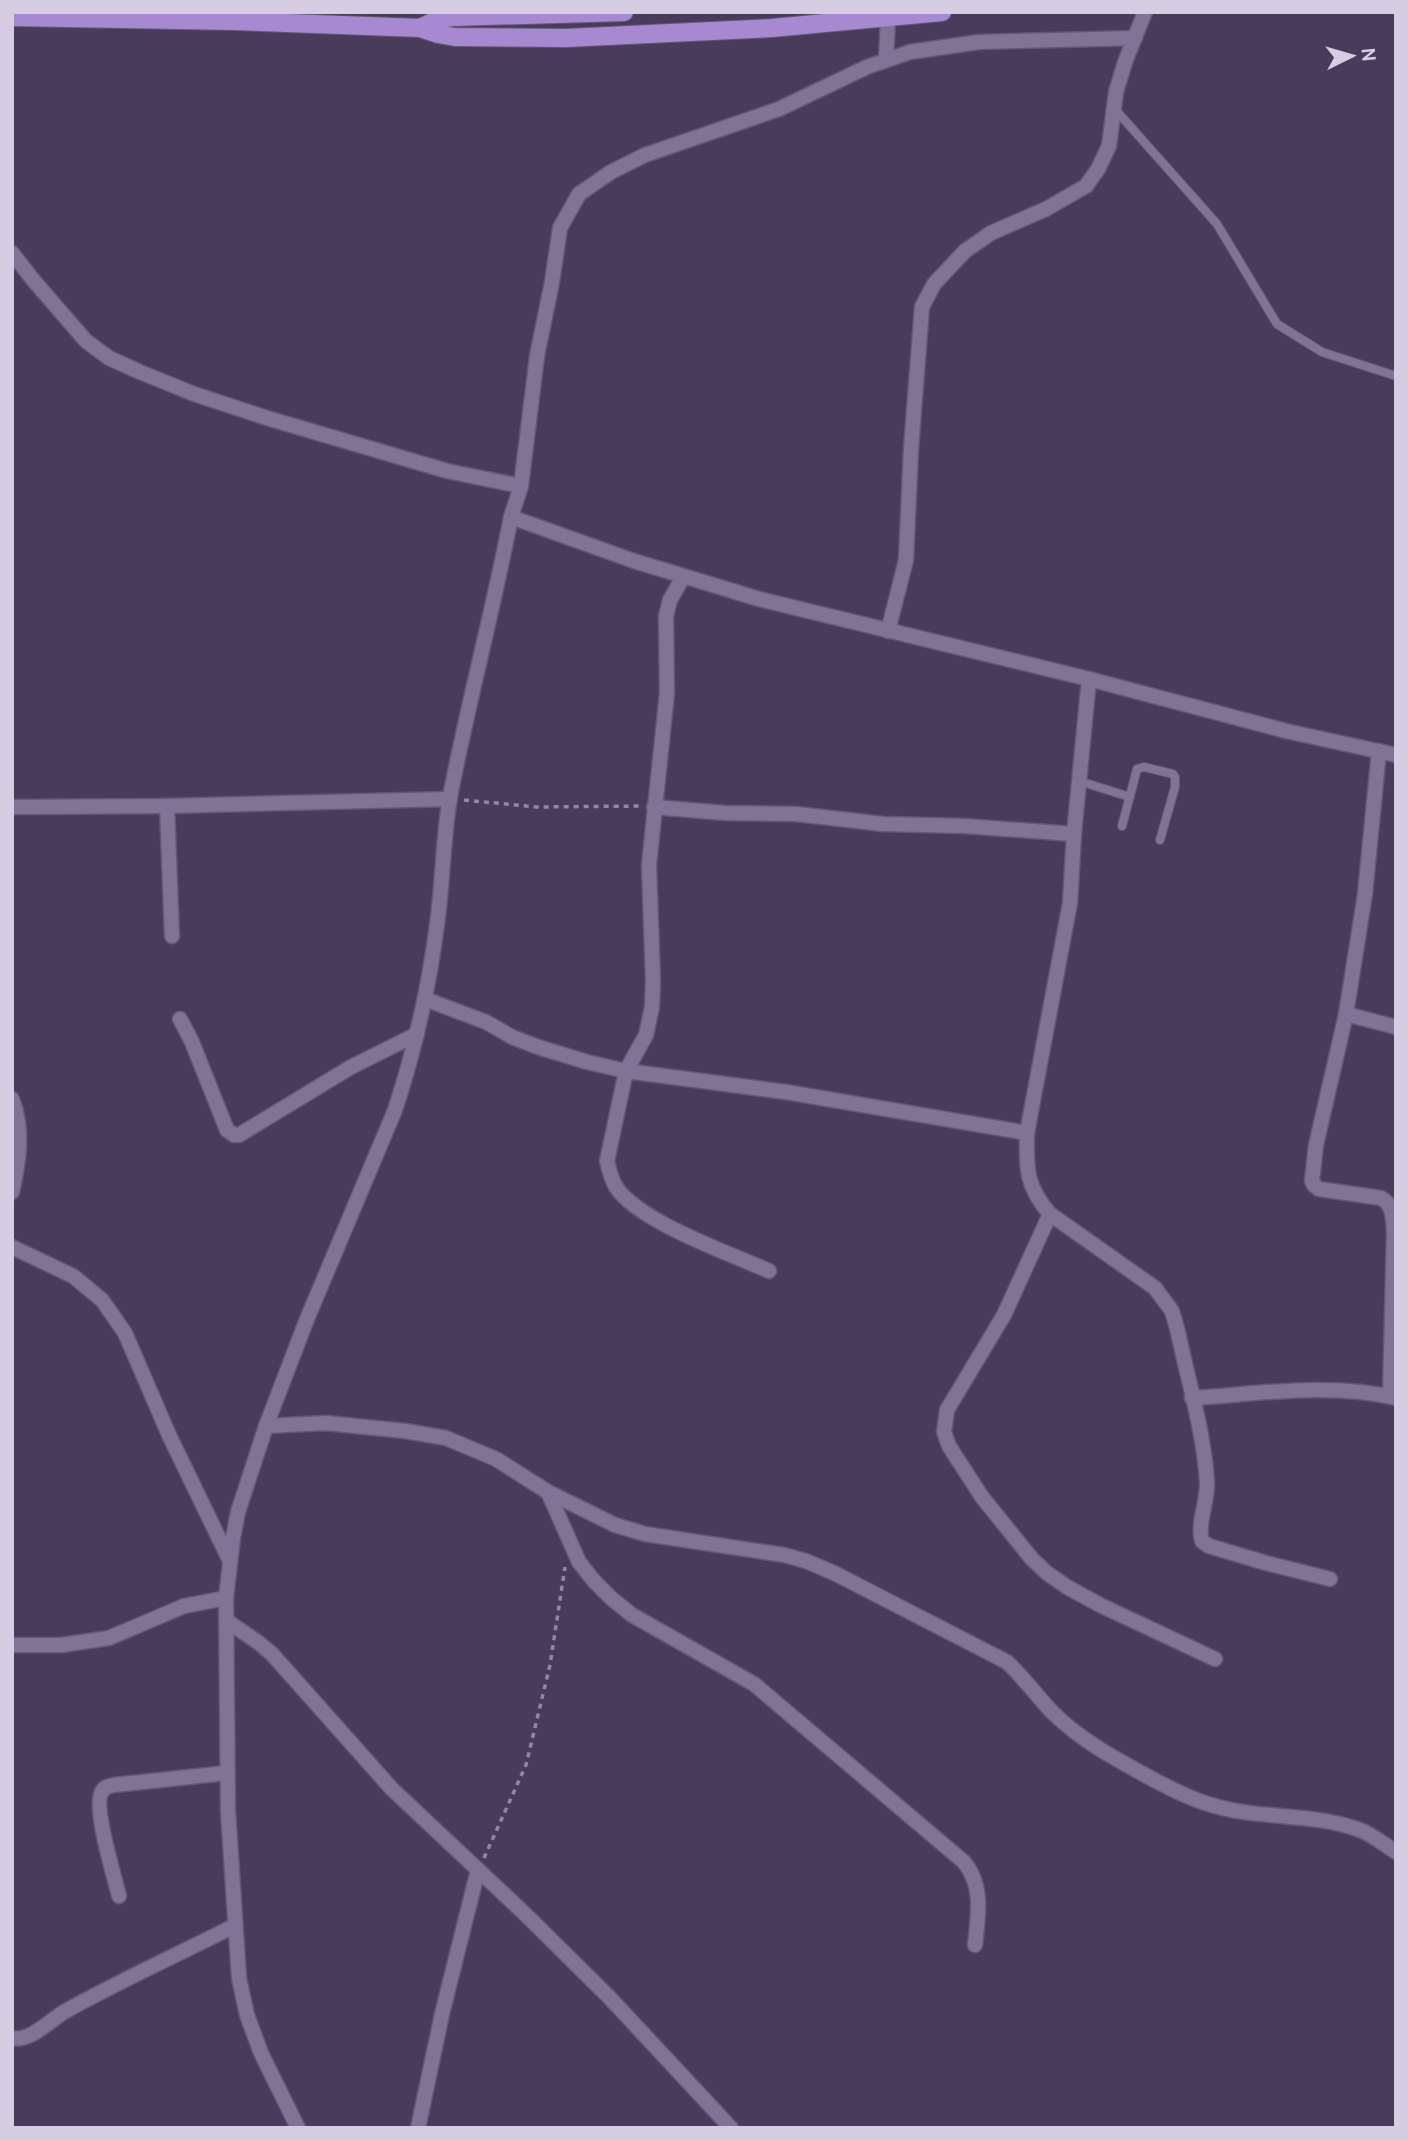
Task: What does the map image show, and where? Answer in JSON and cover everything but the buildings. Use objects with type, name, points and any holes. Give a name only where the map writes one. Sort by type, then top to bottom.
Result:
[{"type":"main road","points":[[420,28],[437,20],[452,18],[624,12]]},
{"type":"main road","points":[[12,17],[420,28],[454,37],[566,38],[772,28],[942,12]]},
{"type":"street","points":[[888,631],[906,560],[922,307],[934,284],[965,251],[991,233],[1046,209],[1086,186],[1109,146],[1113,107],[1122,72],[1145,12]]},
{"type":"street","points":[[886,60],[888,17]]},
{"type":"street","points":[[298,2128],[261,2053],[247,2015],[239,1978],[226,1773],[226,1598],[230,1560],[238,1512],[266,1426],[307,1319],[395,1110],[417,1034],[438,923],[450,799],[511,517],[521,486],[537,356],[560,228],[579,194],[611,172],[645,155],[779,109],[867,67],[910,52],[979,42],[1135,37]]},
{"type":"street","points":[[12,253],[86,341],[109,358],[194,394],[267,418],[447,471],[521,486]]},
{"type":"street","points":[[511,517],[683,577],[1286,731],[1396,755]]},
{"type":"street","points":[[683,577],[670,600],[666,616],[667,693],[649,865],[652,1007],[646,1035],[626,1071],[607,1161],[618,1189],[652,1217],[769,1271]]},
{"type":"street","points":[[1089,679],[1070,903],[1027,1133],[1026,1165],[1030,1182],[1038,1199],[1051,1214],[1155,1288],[1166,1301],[1178,1332],[1207,1482],[1200,1531],[1202,1541],[1209,1546],[1266,1563],[1330,1579]]},
{"type":"street","points":[[1192,1398],[1318,1391],[1393,1397],[1394,1233],[1391,1208],[1388,1201],[1381,1198],[1319,1189],[1312,1181],[1316,1145],[1346,1014],[1364,894],[1379,751]]},
{"type":"street","points":[[12,807],[450,799]]},
{"type":"street","points":[[167,806],[172,936]]},
{"type":"street","points":[[654,807],[724,813],[796,814],[883,824],[1074,834]]},
{"type":"street","points":[[425,999],[486,1022],[512,1037],[538,1047],[626,1071],[786,1092],[1027,1133]]},
{"type":"street","points":[[1346,1014],[1396,1027]]},
{"type":"street","points":[[180,1019],[227,1130],[234,1135],[239,1135],[351,1068],[417,1034]]},
{"type":"street","points":[[12,1099],[19,1117],[20,1137],[12,1192]]},
{"type":"street","points":[[1051,1214],[1004,1315],[947,1410],[944,1432],[949,1447],[982,1497],[1032,1559],[1047,1573],[1102,1606],[1214,1659]]},
{"type":"street","points":[[12,1247],[74,1276],[102,1300],[125,1333],[169,1435],[230,1560]]},
{"type":"street","points":[[266,1426],[326,1423],[446,1438],[496,1459],[548,1492],[615,1525],[645,1534],[784,1555],[806,1561],[1007,1662],[1070,1729],[1097,1749],[1164,1785],[1208,1804],[1244,1812],[1328,1822],[1361,1830],[1396,1852]]},
{"type":"street","points":[[548,1492],[579,1562],[611,1598],[632,1615],[754,1684],[964,1862],[974,1873],[978,1890],[979,1912],[975,1945]]},
{"type":"street","points":[[12,1645],[62,1645],[109,1638],[184,1606],[226,1598]]},
{"type":"street","points":[[227,1621],[272,1654],[392,1789],[609,1997],[731,2128]]},
{"type":"street","points":[[119,1896],[100,1820],[100,1795],[103,1788],[226,1773]]},
{"type":"street","points":[[418,2128],[442,2014],[478,1870]]},
{"type":"street","points":[[12,2038],[20,2040],[62,2013],[234,1926]]},
{"type":"lane","points":[[1113,107],[1217,224],[1276,324],[1322,352],[1396,376]]},
{"type":"lane","points":[[1122,826],[1136,772],[1140,767],[1172,774],[1175,777],[1175,787],[1160,840]]},
{"type":"lane","points":[[1079,780],[1130,797]]},
{"type":"path","points":[[450,799],[537,807],[654,807]]},
{"type":"path","points":[[478,1870],[526,1765],[550,1665],[569,1541]]}]
